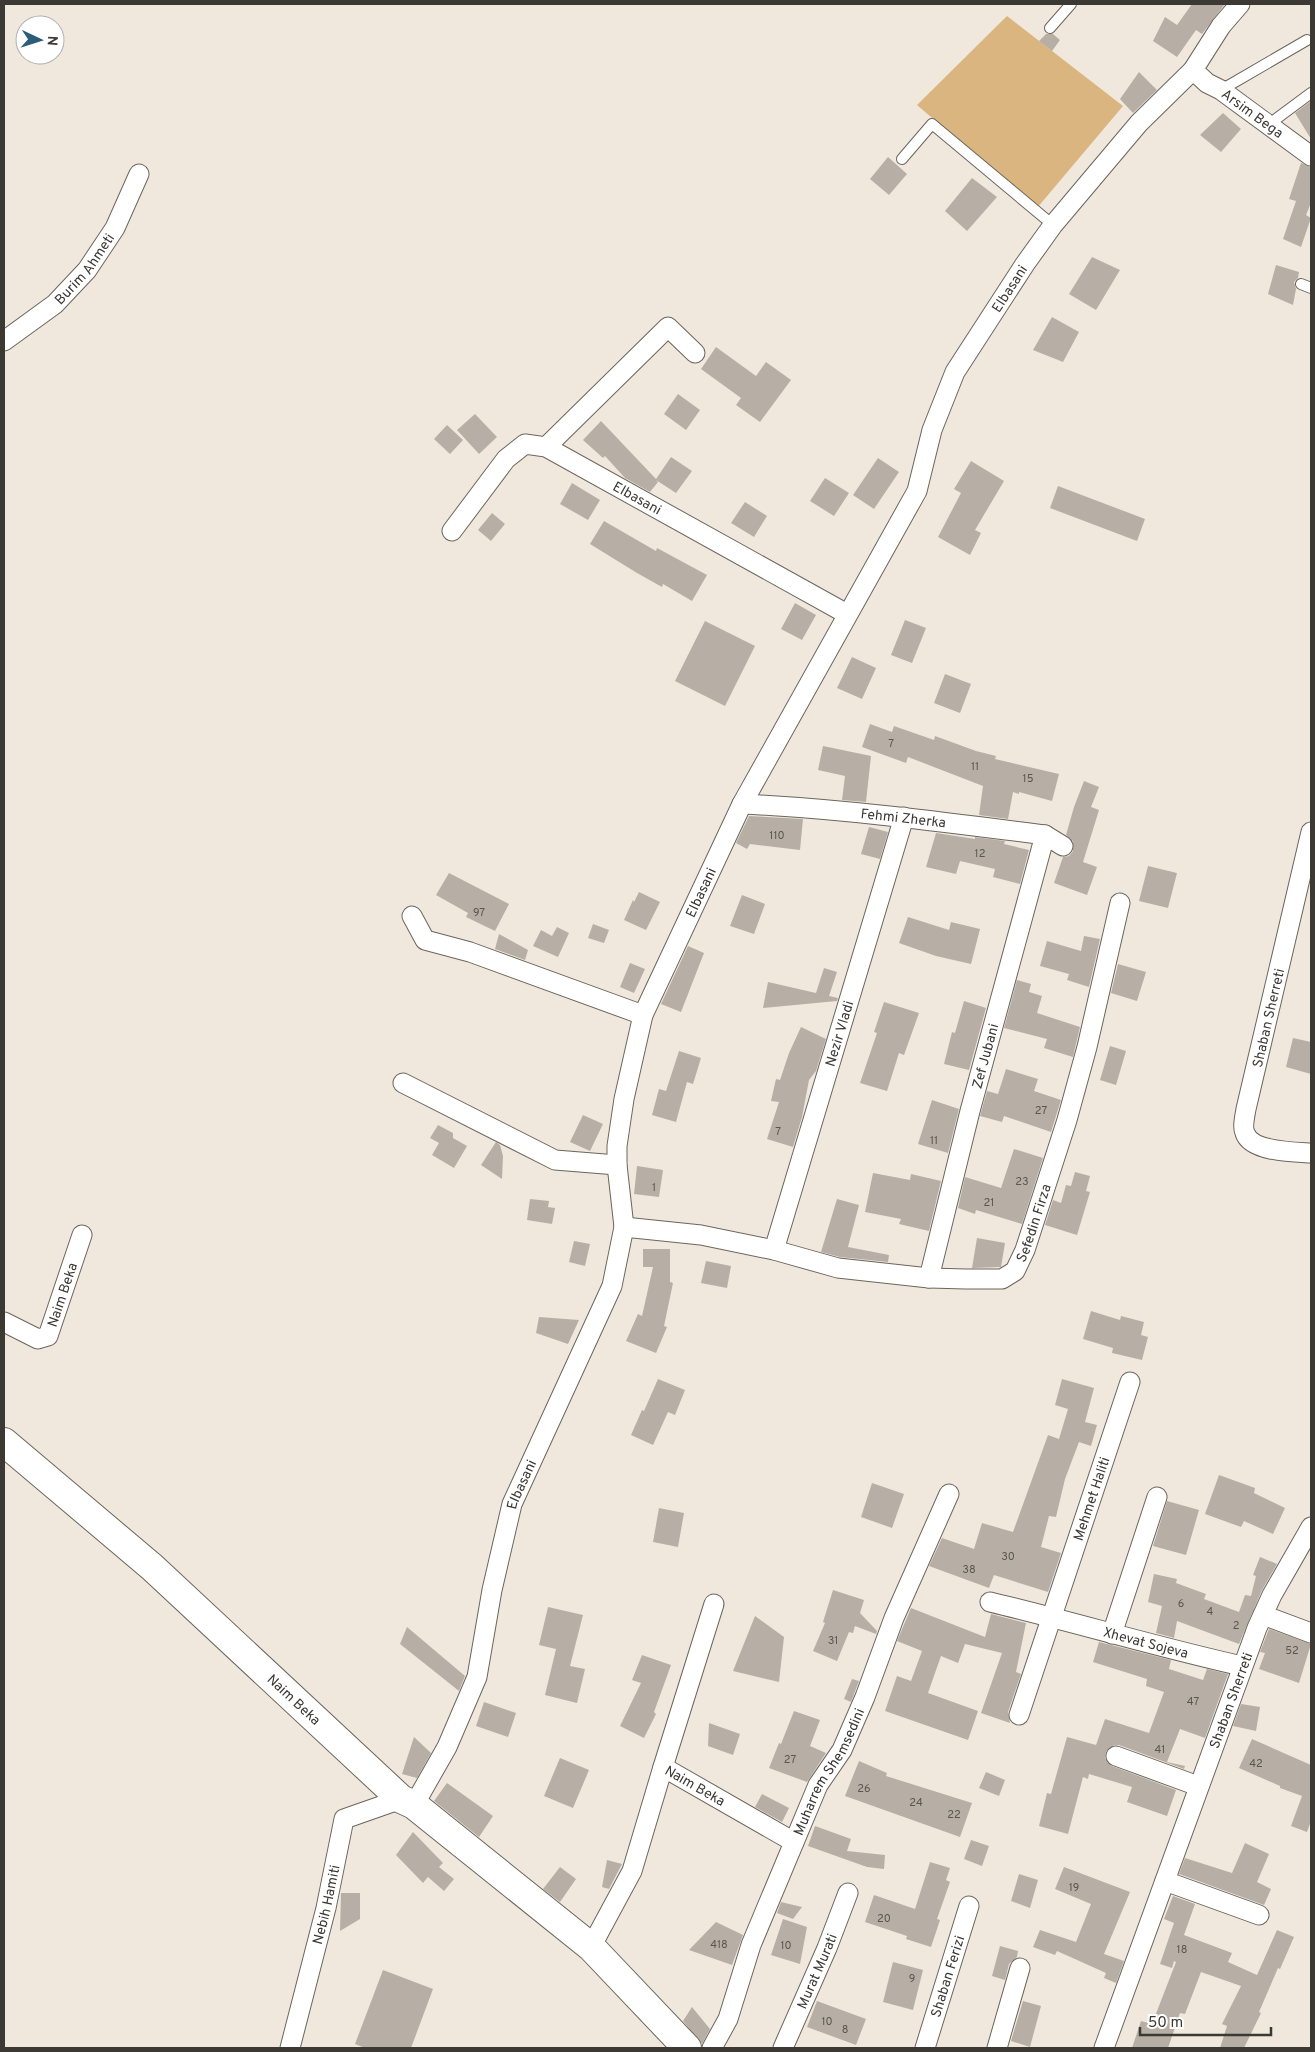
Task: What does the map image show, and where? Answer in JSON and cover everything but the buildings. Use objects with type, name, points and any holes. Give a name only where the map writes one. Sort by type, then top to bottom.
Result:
[{"type":"street","name":"Elbasani","points":[[407,1802],[447,1747],[477,1678],[492,1590],[512,1504],[612,1286],[624,1227],[617,1165],[617,1146],[624,1100],[643,1015],[742,804],[917,491],[932,430],[955,372],[1025,264],[1053,225],[1138,123],[1193,70],[1221,26],[1240,4]]},
{"type":"street","name":"Arsim Bega","points":[[1193,70],[1207,83],[1221,90],[1311,156]]},
{"type":"street","name":"Burim Ahmeti","points":[[4,341],[56,304],[87,270],[115,228],[138,174]]},
{"type":"street","points":[[546,447],[668,327],[695,353]]},
{"type":"street","name":"Elbasani","points":[[452,531],[506,459],[525,444],[546,447],[847,614]]},
{"type":"street","name":"Fehmi Zherka","points":[[742,804],[804,807],[904,817],[1045,835],[1063,846]]},
{"type":"street","name":"Nezir Vladi","points":[[774,1250],[904,817]]},
{"type":"street","name":"Shaban Sherreti","points":[[1311,832],[1246,1109],[1244,1132],[1249,1140],[1259,1147],[1311,1153]]},
{"type":"street","name":"Zef Jubani","points":[[929,1278],[973,1102],[1045,835]]},
{"type":"street","name":"Sefedin Firza","points":[[624,1227],[701,1235],[774,1250],[838,1268],[929,1278],[1002,1279],[1015,1271],[1025,1250],[1067,1120],[1120,903]]},
{"type":"street","points":[[412,916],[425,940],[470,952],[643,1015]]},
{"type":"street","points":[[403,1083],[555,1160],[617,1165]]},
{"type":"street","name":"Naim Beka","points":[[4,1322],[38,1339],[48,1336],[82,1235]]},
{"type":"street","name":"Mehmet Haliti","points":[[1051,1617],[1130,1382]]},
{"type":"street","name":"Naim Beka","points":[[4,1442],[152,1567],[407,1802],[591,1947],[687,2048]]},
{"type":"street","name":"Muharrem Shemsedini","points":[[712,2048],[728,2018],[751,1945],[818,1785],[842,1750],[894,1618],[949,1494]]},
{"type":"street","points":[[1112,1634],[1157,1497]]},
{"type":"street","name":"Shaban Sherreti","points":[[1104,2048],[1242,1666],[1272,1595],[1311,1527]]},
{"type":"street","name":"Xhevat Sojeva","points":[[990,1602],[1242,1666]]},
{"type":"street","points":[[663,1767],[714,1604]]},
{"type":"street","points":[[1263,1615],[1311,1633]]},
{"type":"street","points":[[1019,1715],[1051,1617]]},
{"type":"street","points":[[1116,1756],[1198,1786]]},
{"type":"street","name":"Naim Beka","points":[[591,1947],[632,1872],[663,1767],[794,1842]]},
{"type":"street","name":"Nebih Hamiti","points":[[290,2048],[326,1908],[344,1819],[407,1802]]},
{"type":"street","points":[[1165,1881],[1259,1915]]},
{"type":"street","name":"Murat Murati","points":[[783,2048],[827,1948],[848,1893]]},
{"type":"street","name":"Shaban Ferizi","points":[[925,2048],[970,1906]]},
{"type":"street","points":[[997,2048],[1020,1968]]},
{"type":"lane","points":[[1050,28],[1071,4]]},
{"type":"lane","points":[[1221,90],[1306,40]]},
{"type":"lane","points":[[1268,125],[1311,93]]},
{"type":"lane","points":[[902,159],[932,124],[1053,225]]},
{"type":"shaded area","points":[[1007,16],[1123,106],[1037,208],[917,105]]}]
